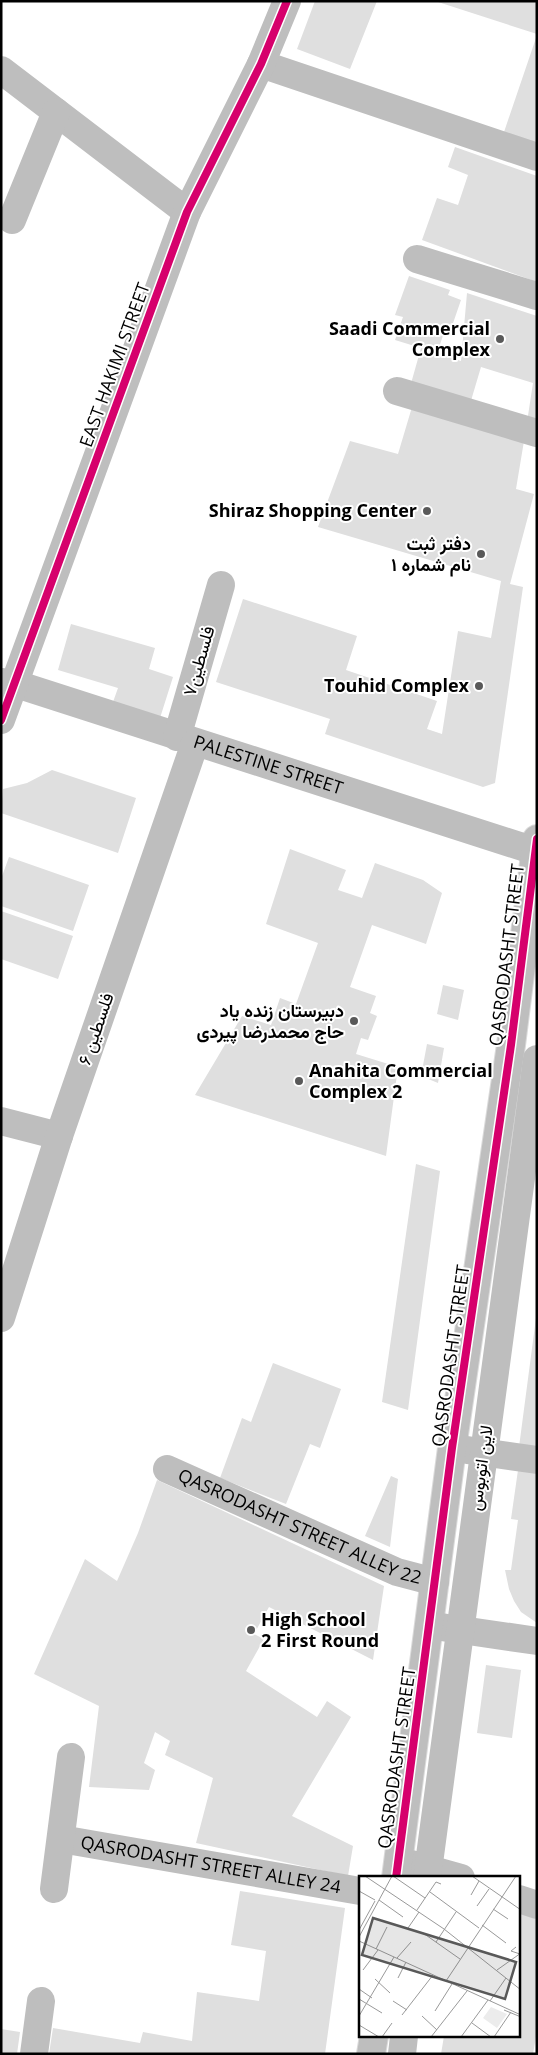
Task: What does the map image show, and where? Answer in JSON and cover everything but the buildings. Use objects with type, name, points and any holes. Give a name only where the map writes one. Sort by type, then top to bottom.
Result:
[{"type":"street","name":"EAST HAKIMI STREET","points":[[1,720],[8,683],[187,212],[261,64],[287,1]]},
{"type":"street","points":[[261,64],[537,157]]},
{"type":"street","points":[[1,70],[187,212]]},
{"type":"street","points":[[12,220],[56,112]]},
{"type":"street","points":[[417,259],[537,296]]},
{"type":"street","points":[[397,391],[537,433]]},
{"type":"street","name":"۷فلسطین","points":[[186,740],[221,586]]},
{"type":"street","name":"PALESTINE STREET","points":[[8,683],[186,740],[536,845]]},
{"type":"street","name":"فلسطین ۶","points":[[1,1318],[186,740]]},
{"type":"street","name":"QASRODASHT STREET","points":[[397,1869],[452,1448],[524,1047],[536,845]]},
{"type":"street","name":"لاین اتوبوس","points":[[427,1873],[537,1058]]},
{"type":"street","points":[[1,1121],[59,1136]]},
{"type":"street","points":[[452,1448],[537,1460]]},
{"type":"street","name":"QASRODASHT STREET ALLEY 22","points":[[167,1469],[397,1572],[435,1582]]},
{"type":"street","points":[[430,1625],[537,1642]]},
{"type":"street","points":[[54,1889],[72,1757]]},
{"type":"street","name":"QASRODASHT STREET ALLEY 24","points":[[61,1839],[359,1891]]},
{"type":"street","points":[[397,1869],[447,1876]]},
{"type":"street","points":[[520,1899],[537,1905]]},
{"type":"street","points":[[34,2054],[41,2001]]},
{"type":"street","points":[[371,2054],[374,2038]]},
{"type":"street","points":[[402,2054],[404,2038]]},
{"type":"cycle path","points":[[1,720],[187,212],[261,64],[287,1]]},
{"type":"cycle path","points":[[396,1876],[452,1448],[511,1045],[537,839]]},
{"type":"place","name":"Saadi Commercial Complex","points":[[500,339]]},
{"type":"place","name":"Shiraz Shopping Center","points":[[427,511]]},
{"type":"place","name":"دفتر ثبت نام شماره ١","points":[[481,554]]},
{"type":"place","name":"Touhid Complex","points":[[479,686]]},
{"type":"place","name":"دبیرستان زنده یاد حاج محمدرضا پیردی","points":[[354,1021]]},
{"type":"place","name":"Anahita Commercial Complex 2","points":[[299,1081]]},
{"type":"place","name":"High School 2 First Round","points":[[251,1630]]}]
